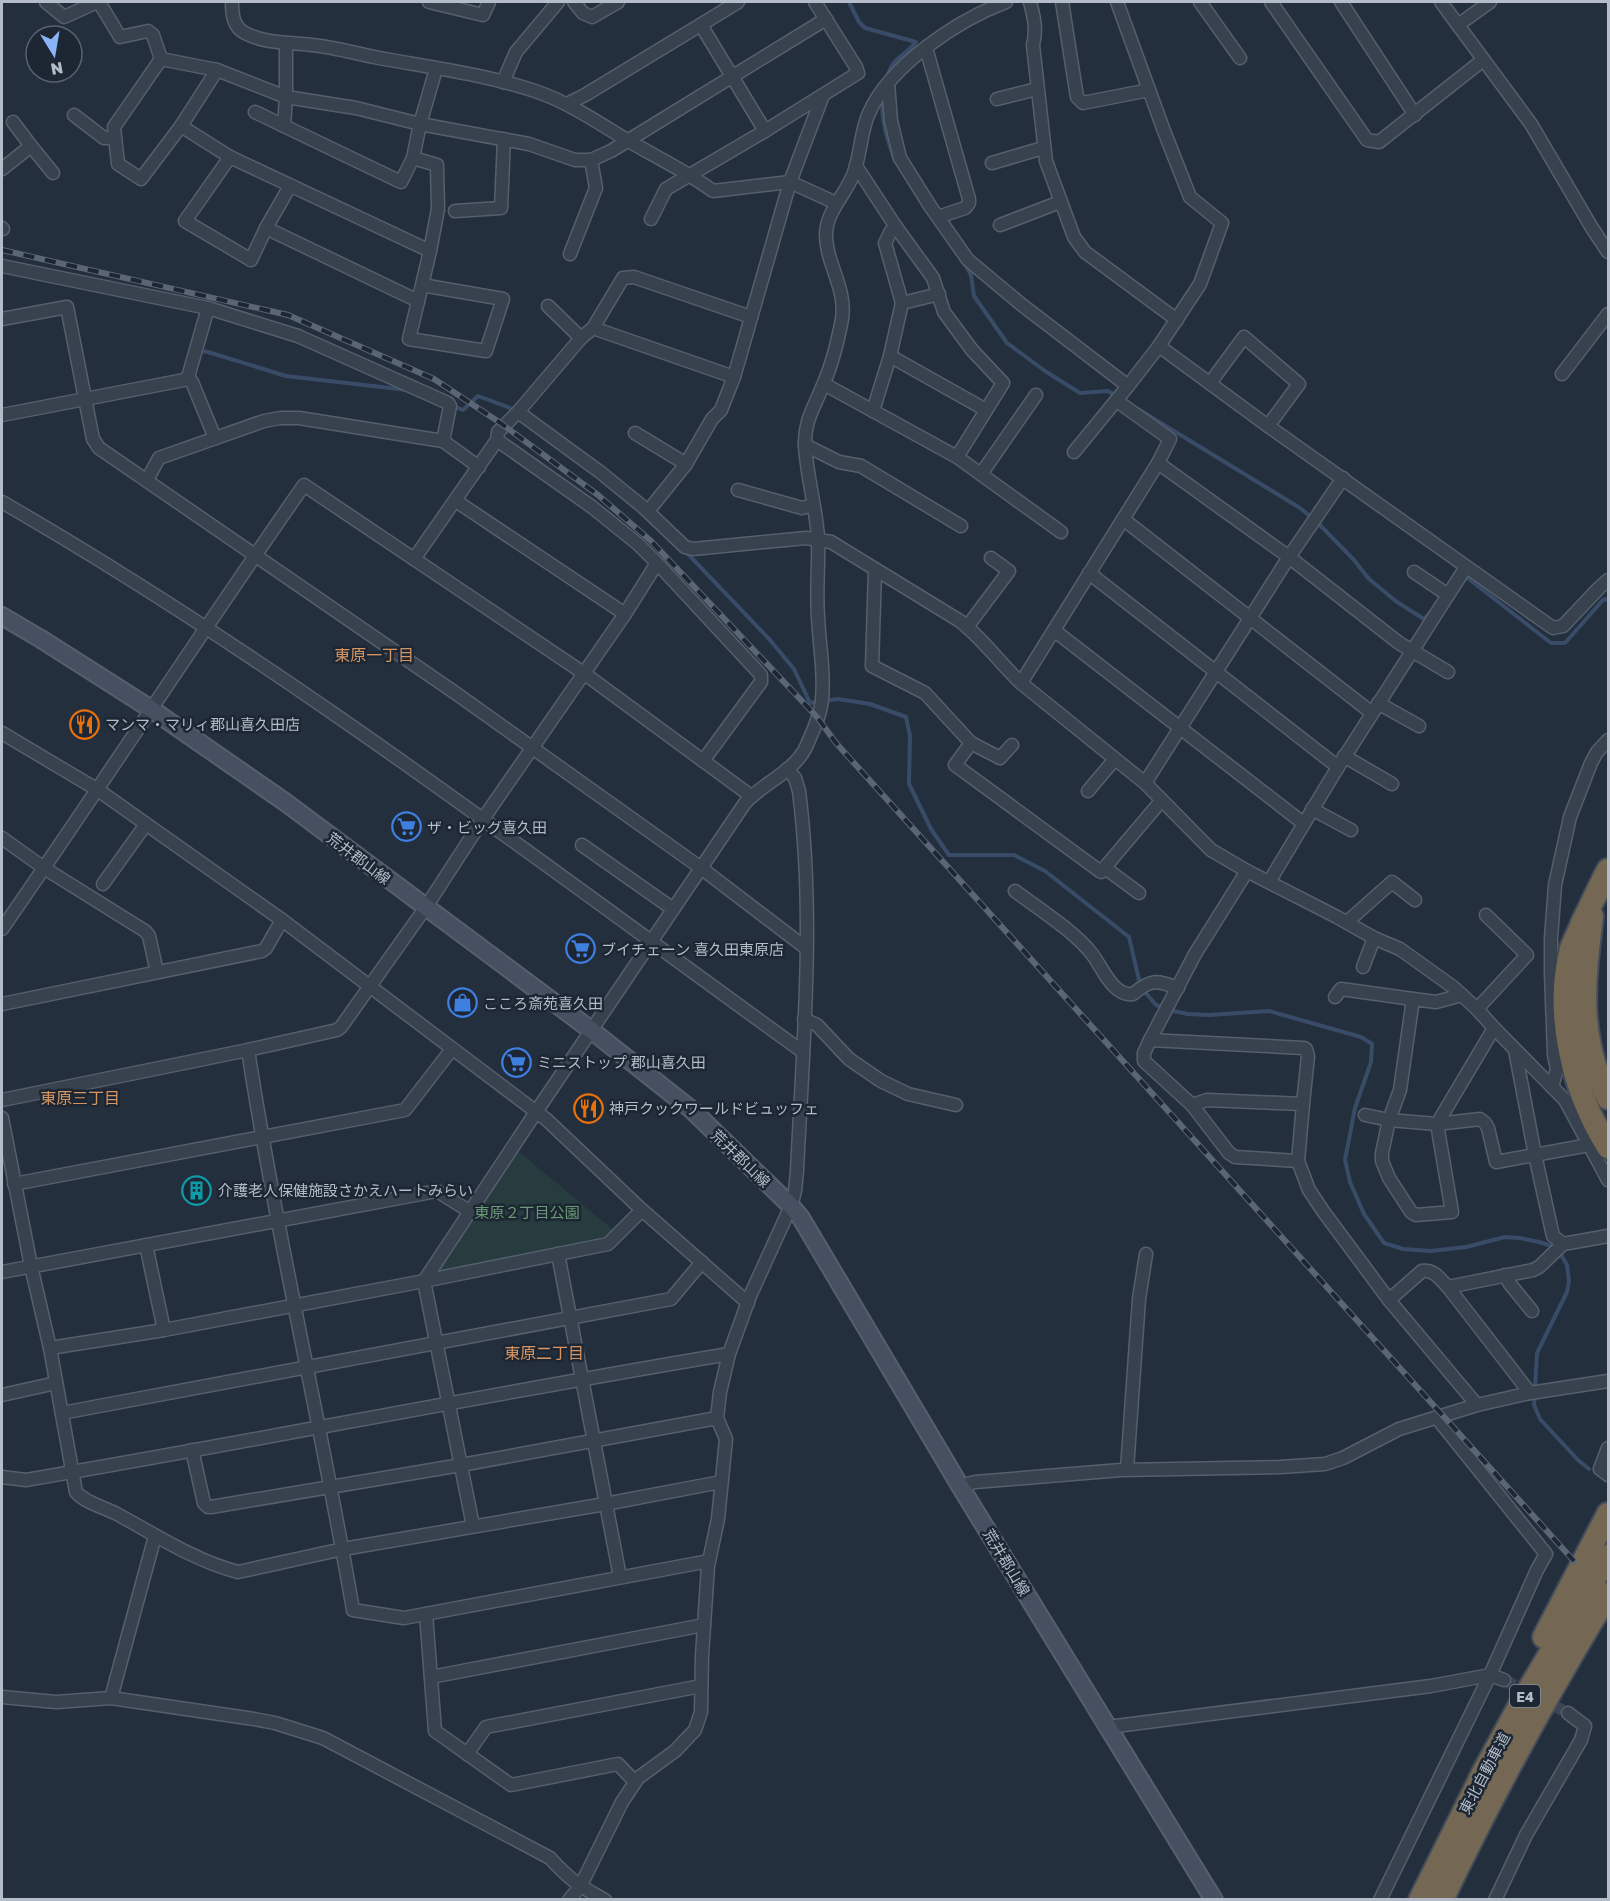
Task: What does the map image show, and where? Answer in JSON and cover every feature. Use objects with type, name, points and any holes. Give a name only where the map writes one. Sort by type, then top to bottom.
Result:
[{"type":"highway","points":[[1599,1146],[1569,1045],[1566,1020],[1566,975],[1572,946],[1608,870]]},
{"type":"highway","points":[[1595,897],[1587,959],[1586,1032],[1608,1098]]},
{"type":"highway","points":[[1459,1842],[1478,1767],[1512,1696],[1608,1514]]},
{"type":"highway","name":"東北自動車道","points":[[1442,1899],[1459,1842],[1522,1701],[1608,1556]]},
{"type":"highway","name":"東北自動車道","points":[[1420,1899],[1459,1842],[1608,1594]]},
{"type":"highway","points":[[1459,1842],[1514,1783],[1551,1716],[1608,1624]]},
{"type":"main road","name":"荒井郡山線","points":[[2,616],[151,709],[285,802],[591,1030],[692,1110],[791,1206],[801,1218],[960,1486],[1214,1899]]},
{"type":"street","points":[[46,2],[64,17],[98,2],[120,36],[148,31],[153,36],[161,59]]},
{"type":"street","points":[[232,2],[233,20],[243,32],[256,38],[313,45],[503,82],[536,91],[567,104],[691,175],[713,191],[790,182],[836,203]]},
{"type":"street","points":[[429,2],[483,15],[489,2]]},
{"type":"street","points":[[503,82],[516,52],[558,2]]},
{"type":"street","points":[[574,2],[584,14],[592,17],[618,2]]},
{"type":"street","points":[[567,104],[738,2]]},
{"type":"street","points":[[651,219],[666,189],[858,73],[815,2]]},
{"type":"street","points":[[474,1526],[424,1281],[700,868],[751,796],[788,769],[806,746],[822,700],[817,603],[818,539],[805,446],[806,422],[824,384],[842,316],[842,296],[826,242],[827,222],[853,177],[868,114],[888,83],[899,70],[926,48],[967,20],[1006,2]]},
{"type":"street","points":[[1030,2],[1036,29],[1033,45],[1044,148],[1048,167],[1075,241],[1177,320]]},
{"type":"street","points":[[1062,2],[1077,97],[1083,103],[1149,90]]},
{"type":"street","points":[[1074,452],[1117,401],[1177,320],[1200,284],[1222,223],[1190,197],[1117,2]]},
{"type":"street","points":[[1200,2],[1240,58]]},
{"type":"street","points":[[1271,2],[1367,140],[1380,142],[1483,60]]},
{"type":"street","points":[[1341,2],[1415,115]]},
{"type":"street","points":[[1441,2],[1531,124],[1608,252]]},
{"type":"street","points":[[1458,25],[1490,2]]},
{"type":"street","points":[[161,59],[217,70],[286,97],[356,108],[420,124],[529,144],[575,160],[591,160],[611,151],[826,19]]},
{"type":"street","points":[[701,24],[765,131]]},
{"type":"street","points":[[284,126],[286,43]]},
{"type":"street","points":[[926,48],[969,199],[965,208],[938,217]]},
{"type":"street","points":[[161,59],[114,127],[118,164],[141,179],[181,126],[217,70]]},
{"type":"street","points":[[255,112],[401,182],[413,158],[436,69]]},
{"type":"street","points":[[888,83],[891,121],[900,158],[968,260],[1022,305],[1128,386]]},
{"type":"street","points":[[997,99],[1037,89]]},
{"type":"street","points":[[653,505],[686,464],[712,419],[722,410],[734,377],[790,182],[823,95]]},
{"type":"street","points":[[74,115],[104,138],[116,138]]},
{"type":"street","points":[[13,122],[53,173]]},
{"type":"street","points":[[181,126],[230,157],[430,251]]},
{"type":"street","points":[[455,211],[501,208],[504,140]]},
{"type":"street","points":[[2,169],[31,146]]},
{"type":"street","points":[[992,163],[1044,148]]},
{"type":"street","points":[[230,157],[185,220],[251,260],[290,186]]},
{"type":"street","points":[[413,158],[437,165],[438,209],[409,339],[486,351],[503,300],[422,285]]},
{"type":"street","points":[[570,254],[596,188],[591,160]]},
{"type":"street","points":[[856,166],[933,278],[944,312],[988,369],[1003,383],[957,457]]},
{"type":"street","points":[[1000,225],[1060,202]]},
{"type":"street","points":[[873,411],[890,356],[902,303],[885,243],[891,231],[896,227]]},
{"type":"street","points":[[266,228],[418,301]]},
{"type":"street","points":[[2,266],[208,308],[307,340],[448,403],[450,406],[443,441]]},
{"type":"street","points":[[414,559],[497,440],[498,432],[581,338],[593,328],[624,278],[634,277],[751,316]]},
{"type":"street","points":[[902,303],[939,294]]},
{"type":"street","points":[[548,306],[581,338]]},
{"type":"street","points":[[2,319],[67,307],[95,444],[454,692],[700,868],[806,948]]},
{"type":"street","points":[[2,415],[183,380],[188,377],[208,308]]},
{"type":"street","points":[[1563,374],[1608,314]]},
{"type":"street","points":[[593,328],[734,377]]},
{"type":"street","points":[[1210,383],[1244,337],[1299,384],[1268,426]]},
{"type":"street","points":[[1159,346],[1553,628],[1563,626],[1608,580]]},
{"type":"street","points":[[890,356],[986,410]]},
{"type":"street","points":[[188,377],[215,438]]},
{"type":"street","points":[[824,384],[957,457],[1060,532]]},
{"type":"street","points":[[981,474],[1036,395]]},
{"type":"street","points":[[1021,683],[1158,464],[1170,439],[1117,401]]},
{"type":"street","points":[[518,412],[609,478],[685,547],[693,549],[806,538],[831,542],[967,627],[1021,683],[1145,783],[1204,845],[1247,871],[1374,938],[1400,949],[1462,995],[1564,1100],[1599,1146],[1608,1180]]},
{"type":"street","points":[[147,480],[159,458],[264,421],[288,418],[443,441],[479,467]]},
{"type":"street","points":[[635,433],[686,464]]},
{"type":"street","points":[[497,440],[592,507],[657,562],[761,675],[760,682],[703,761]]},
{"type":"street","points":[[805,446],[839,462],[861,466],[961,526]]},
{"type":"street","points":[[1158,464],[1289,557],[1369,621],[1448,672]]},
{"type":"street","points":[[1145,783],[1289,557],[1343,478]]},
{"type":"street","points":[[2,929],[304,485],[585,674],[751,796]]},
{"type":"street","points":[[738,490],[802,508],[813,505]]},
{"type":"street","points":[[456,501],[625,614]]},
{"type":"street","points":[[2,502],[207,627],[405,763],[803,1052]]},
{"type":"street","points":[[1123,519],[1252,618],[1375,708],[1419,726]]},
{"type":"street","points":[[967,627],[1010,571],[991,558]]},
{"type":"street","points":[[2,1100],[337,1030],[370,988],[426,907],[483,819],[585,674],[657,562]]},
{"type":"street","points":[[1269,882],[1341,761],[1466,567]]},
{"type":"street","points":[[875,570],[872,666],[925,693],[971,742],[1000,758],[1012,745]]},
{"type":"street","points":[[1414,572],[1448,595]]},
{"type":"street","points":[[1089,573],[1217,671],[1341,761],[1392,784]]},
{"type":"street","points":[[1055,630],[1303,823]]},
{"type":"street","points":[[2,733],[98,790],[282,920],[547,1120],[642,1210],[748,1303]]},
{"type":"street","points":[[1552,1087],[1557,1069],[1554,1055],[1551,973],[1555,885],[1570,817],[1592,763],[1608,741]]},
{"type":"street","points":[[971,742],[955,765],[1101,873],[1161,801]]},
{"type":"street","points":[[1088,791],[1115,759]]},
{"type":"street","points":[[569,1899],[580,1887],[622,1802],[635,1782],[675,1750],[695,1730],[701,1712],[704,1625],[726,1439],[717,1418],[720,1392],[729,1354],[748,1303],[791,1206],[797,1171],[803,1052],[806,888],[801,805],[795,778],[788,769]]},
{"type":"street","points":[[1312,809],[1351,830]]},
{"type":"street","points":[[103,884],[146,824]]},
{"type":"street","points":[[2,838],[44,868],[145,930],[151,941],[157,972]]},
{"type":"street","points":[[582,845],[673,909]]},
{"type":"street","points":[[1105,868],[1139,893]]},
{"type":"street","points":[[1247,871],[1195,954],[1150,1040],[1144,1053],[1144,1061],[1192,1105],[1227,1151],[1235,1157],[1298,1161]]},
{"type":"street","points":[[1347,922],[1392,882],[1415,900]]},
{"type":"street","points":[[1016,891],[1088,950],[1115,987],[1123,994],[1133,994],[1144,985],[1156,981],[1178,988]]},
{"type":"street","points":[[1477,1009],[1527,955],[1486,915]]},
{"type":"street","points":[[2,1004],[262,951],[282,920]]},
{"type":"street","points":[[1363,967],[1374,938]]},
{"type":"street","points":[[1335,997],[1341,989],[1436,1002],[1462,995]]},
{"type":"street","points":[[1413,999],[1400,1090],[1383,1143],[1382,1161],[1389,1178],[1411,1212],[1416,1215],[1451,1212],[1452,1210],[1437,1124],[1494,1028]]},
{"type":"street","points":[[804,1019],[818,1025],[849,1059],[881,1081],[908,1094],[956,1106]]},
{"type":"street","points":[[1150,1040],[1306,1049],[1308,1056],[1298,1161],[1315,1199],[1389,1300],[1477,1405]]},
{"type":"street","points":[[14,1184],[405,1110],[452,1049]]},
{"type":"street","points":[[248,1050],[262,1137],[320,1427],[353,1610],[404,1618],[710,1561]]},
{"type":"street","points":[[1515,1050],[1553,1236],[1563,1244]]},
{"type":"street","points":[[1192,1105],[1207,1100],[1303,1104]]},
{"type":"street","points":[[1365,1115],[1389,1120],[1437,1124],[1483,1120],[1488,1128],[1496,1162],[1599,1146]]},
{"type":"street","points":[[2,1118],[57,1383],[76,1492],[82,1498],[155,1536],[221,1568],[238,1572],[343,1549],[721,1482]]},
{"type":"street","points":[[2,1272],[437,1191],[469,1211]]},
{"type":"street","points":[[50,1348],[295,1306],[608,1244],[642,1210]]},
{"type":"street","points":[[1448,1287],[1536,1269],[1563,1244],[1608,1236]]},
{"type":"street","points":[[146,1245],[164,1330]]},
{"type":"street","points":[[558,1254],[620,1577]]},
{"type":"street","points":[[1127,1470],[1138,1310],[1146,1254]]},
{"type":"street","points":[[62,1413],[671,1299],[702,1262]]},
{"type":"street","points":[[1389,1300],[1422,1271],[1433,1272],[1448,1287],[1530,1393]]},
{"type":"street","points":[[1505,1275],[1532,1311]]},
{"type":"street","points":[[2,1476],[26,1480],[729,1354]]},
{"type":"street","points":[[960,1486],[975,1482],[1127,1470],[1314,1466],[1352,1453],[1399,1429],[1477,1405],[1530,1393],[1608,1381]]},
{"type":"street","points":[[2,1395],[57,1383]]},
{"type":"street","points":[[192,1450],[204,1503],[208,1507],[461,1465],[717,1418]]},
{"type":"street","points":[[1380,1899],[1490,1675],[1546,1554],[1437,1418]]},
{"type":"street","points":[[1608,1448],[1600,1469],[1608,1476]]},
{"type":"street","points":[[111,1698],[155,1536]]},
{"type":"street","points":[[426,1614],[435,1731],[511,1785],[618,1764],[635,1782]]},
{"type":"street","points":[[431,1677],[704,1625]]},
{"type":"street","points":[[1108,1727],[1420,1687],[1490,1675],[1504,1680]]},
{"type":"street","points":[[467,1754],[486,1727],[701,1686]]},
{"type":"street","points":[[2,1697],[56,1702],[111,1698],[275,1723],[323,1738],[550,1858],[558,1869],[580,1887],[605,1899]]},
{"type":"street","points":[[1495,1899],[1526,1835],[1581,1740],[1585,1726],[1568,1713]]},
{"type":"green space","name":"東原２丁目公園","points":[[518,1151],[612,1229],[603,1239],[438,1272]]},
{"type":"waterway","points":[[849,2],[859,22],[865,28],[916,42],[894,62],[887,79]]},
{"type":"waterway","points":[[883,98],[887,138],[895,161]]},
{"type":"waterway","points":[[965,264],[971,275],[974,296],[1007,343],[1080,393],[1108,391],[1116,396]]},
{"type":"waterway","points":[[197,350],[286,376],[407,390]]},
{"type":"waterway","points":[[453,406],[463,410],[478,396],[516,412]]},
{"type":"waterway","points":[[1138,409],[1300,508],[1354,560],[1369,579],[1397,602],[1424,619],[1431,612]]},
{"type":"waterway","points":[[686,552],[770,640],[794,669],[810,703],[838,699],[870,704],[906,717],[910,736],[909,784],[931,829],[949,855],[1014,855],[1045,871],[1129,937],[1140,984]]},
{"type":"waterway","points":[[1463,579],[1465,576],[1551,643],[1565,643],[1603,600],[1608,599]]},
{"type":"waterway","points":[[1144,991],[1156,1005],[1173,1011],[1209,1015],[1269,1011],[1361,1037],[1372,1044],[1371,1062],[1355,1108],[1345,1160],[1350,1182],[1364,1214],[1384,1243],[1403,1249],[1431,1251],[1466,1247],[1505,1237],[1539,1242],[1549,1245],[1560,1253],[1567,1265],[1569,1281],[1567,1292],[1537,1353],[1534,1405],[1540,1419],[1589,1469]]},
{"type":"tunnel","points":[[1504,1680],[1568,1713]]},
{"type":"railway","points":[[2,250],[288,315],[434,379],[499,422],[598,495],[651,541],[817,717],[836,743],[1574,1561]]},
{"type":"place","name":"マンマ・マリィ郡山喜久田店","points":[[84,724]]},
{"type":"place","name":"ザ・ビッグ喜久田","points":[[406,827]]},
{"type":"place","name":"ブイチェーン 喜久田東原店","points":[[580,949]]},
{"type":"place","name":"こころ斎苑喜久田","points":[[462,1003]]},
{"type":"place","name":"ミニストップ 郡山喜久田","points":[[516,1062]]},
{"type":"place","name":"神戸クックワールドビュッフェ","points":[[588,1108]]},
{"type":"place","name":"介護老人保健施設さかえハートみらい","points":[[197,1190]]},
{"type":"district","name":"東原一丁目","points":[[374,655]]},
{"type":"district","name":"東原三丁目","points":[[80,1098]]},
{"type":"district","name":"東原二丁目","points":[[544,1353]]}]
